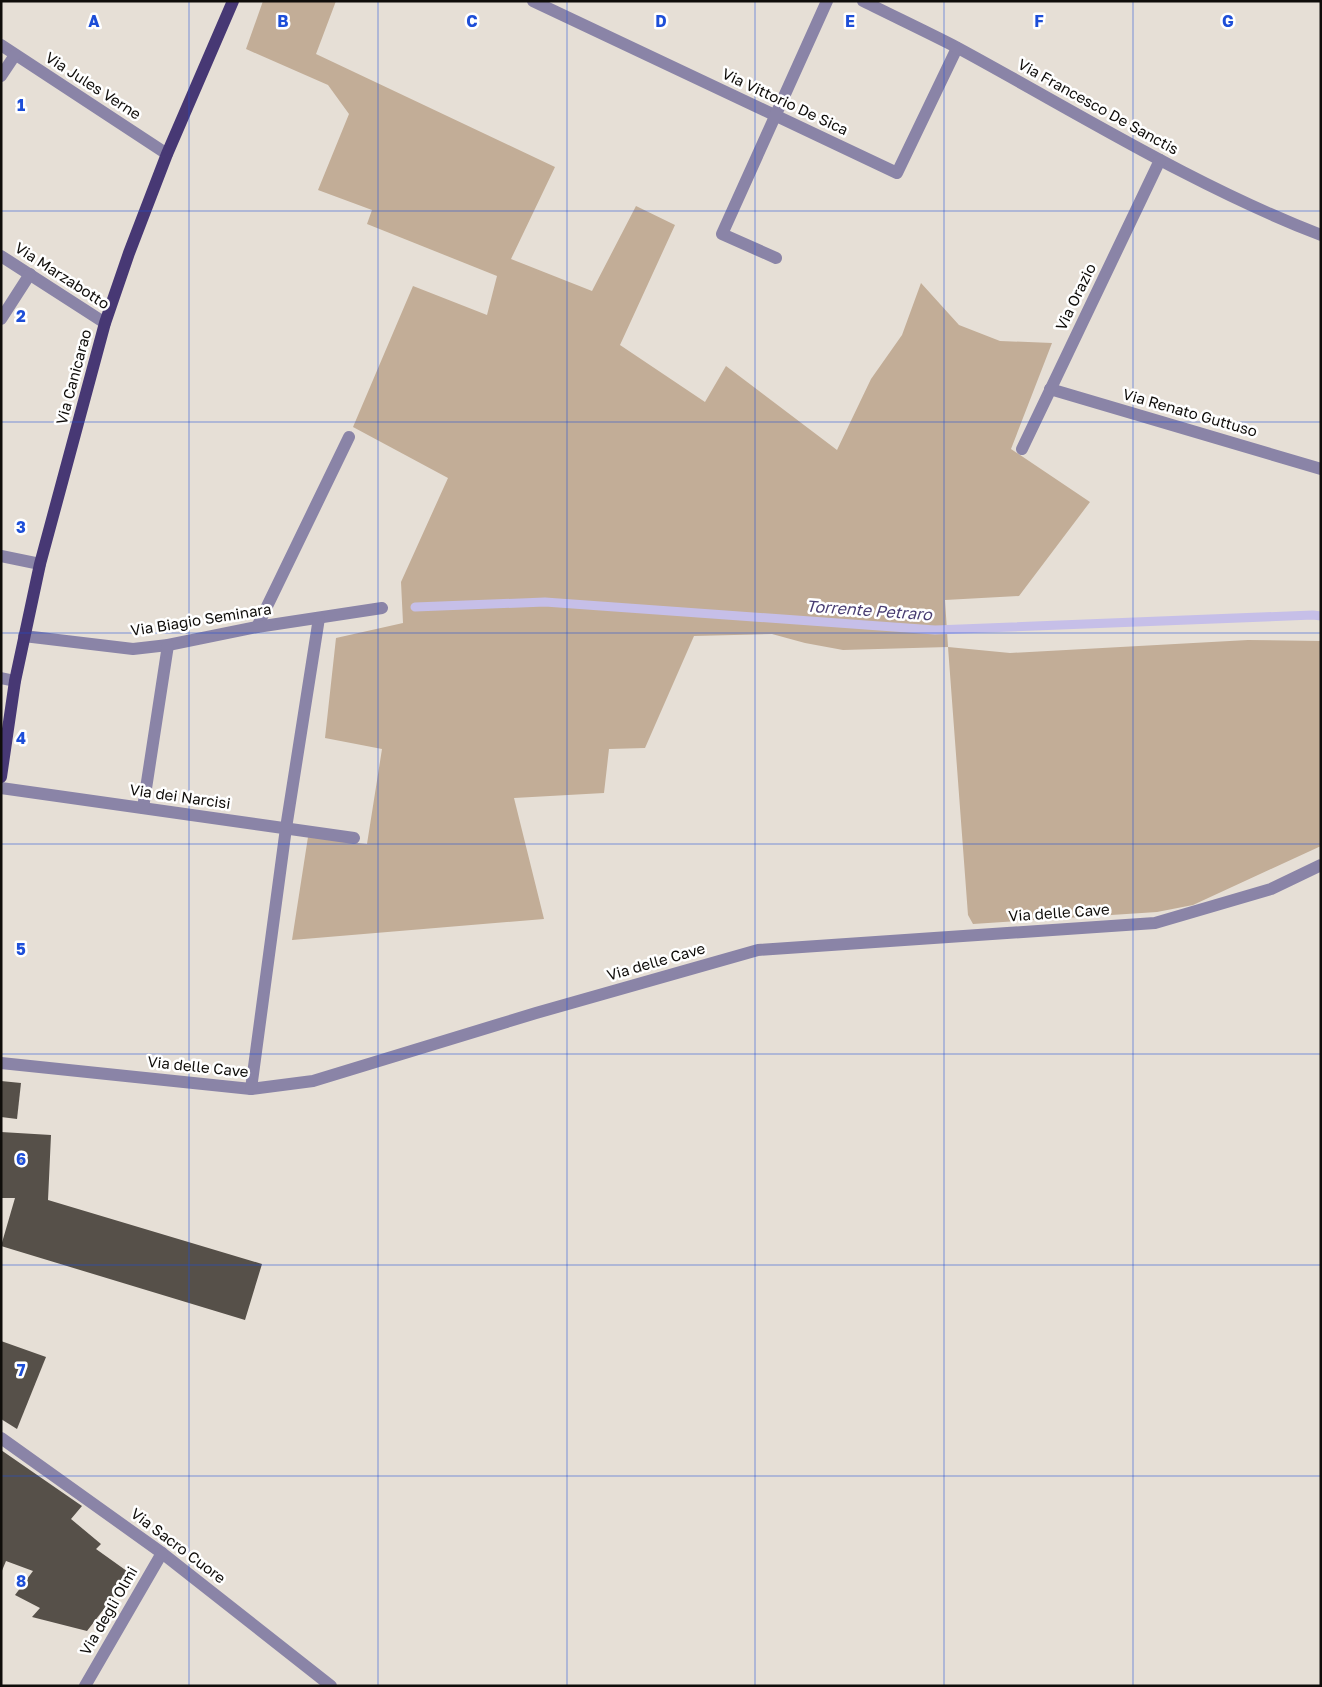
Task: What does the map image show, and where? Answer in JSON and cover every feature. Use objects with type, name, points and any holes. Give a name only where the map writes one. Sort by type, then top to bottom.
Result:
[{"type":"main road","name":"Via Canicarao","points":[[1,777],[15,681],[40,564],[106,323],[129,253],[168,154],[233,1]]},
{"type":"street","name":"Via Vittorio De Sica","points":[[533,1],[897,173],[957,48]]},
{"type":"street","points":[[776,258],[722,234],[827,1]]},
{"type":"street","name":"Via Francesco De Sanctis","points":[[863,1],[957,48],[1160,160],[1274,217],[1321,235]]},
{"type":"street","name":"Via Jules Verne","points":[[1,46],[168,154]]},
{"type":"street","points":[[1,76],[15,55]]},
{"type":"street","name":"Via Orazio","points":[[1022,449],[1160,160]]},
{"type":"street","name":"Via Marzabotto","points":[[1,256],[106,323]]},
{"type":"street","points":[[1,319],[30,274]]},
{"type":"street","name":"Via Renato Guttuso","points":[[1050,389],[1321,469]]},
{"type":"street","points":[[257,627],[349,437]]},
{"type":"street","points":[[1,556],[40,564]]},
{"type":"street","name":"Via Biagio Seminara","points":[[24,636],[133,649],[257,627],[382,608]]},
{"type":"street","points":[[251,1089],[286,828],[319,618]]},
{"type":"street","points":[[143,808],[168,644]]},
{"type":"street","points":[[1,678],[15,681]]},
{"type":"street","name":"Via dei Narcisi","points":[[1,788],[354,838]]},
{"type":"street","name":"Via delle Cave","points":[[1,1063],[251,1089],[313,1081],[536,1013],[758,950],[1155,923],[1271,889],[1321,865]]},
{"type":"street","name":"Via Sacro Cuore","points":[[1,1438],[162,1553],[331,1686]]},
{"type":"street","name":"Via degli Olmi","points":[[85,1686],[162,1553]]},
{"type":"shaded area","points":[[263,1],[336,1],[316,54],[555,167],[511,259],[592,291],[636,206],[675,225],[620,345],[705,402],[726,366],[837,450],[871,379],[902,335],[921,283],[959,325],[1000,341],[1052,343],[1011,449],[1090,502],[1019,596],[945,600],[948,647],[843,650],[805,643],[772,634],[694,636],[645,748],[609,749],[604,793],[514,798],[544,919],[292,940],[308,837],[367,844],[382,749],[325,738],[336,638],[403,623],[401,582],[448,478],[353,427],[413,286],[487,315],[497,276],[367,224],[372,210],[318,190],[349,114],[328,85],[246,49]]},
{"type":"shaded area","points":[[1248,640],[1321,641],[1321,846],[1193,905],[1157,912],[973,924],[968,915],[948,647],[1010,653]]},
{"type":"building","points":[[1,1081],[21,1083],[17,1119],[1,1117]]},
{"type":"building","points":[[1,1132],[51,1135],[48,1200],[262,1264],[245,1320],[1,1246],[15,1198],[1,1198]]},
{"type":"building","points":[[1,1341],[46,1357],[17,1429],[1,1419]]},
{"type":"building","points":[[1,1450],[82,1506],[71,1519],[101,1544],[96,1549],[131,1574],[87,1631],[32,1617],[40,1608],[15,1595],[33,1571],[6,1561],[1,1573]]},
{"type":"waterway","name":"Torrente Petraro","points":[[415,607],[545,602],[935,630],[1321,616]]}]
